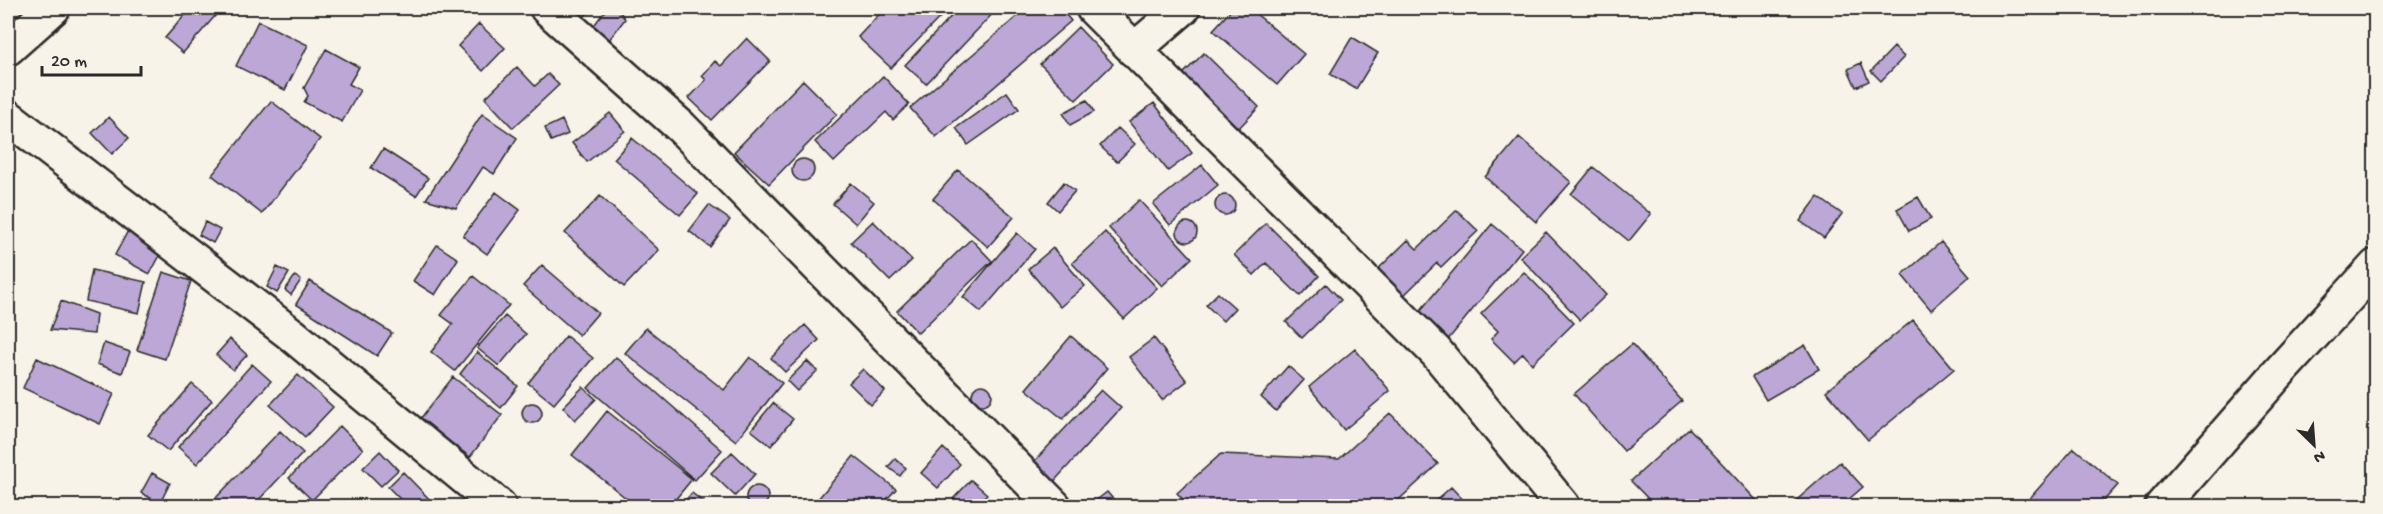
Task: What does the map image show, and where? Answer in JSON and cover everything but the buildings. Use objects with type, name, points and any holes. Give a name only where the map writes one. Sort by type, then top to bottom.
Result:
[{"type":"street","points":[[8,48],[52,8]]},
{"type":"street","points":[[547,8],[681,127],[1054,507]]},
{"type":"street","points":[[1093,8],[1436,352],[1563,507]]},
{"type":"street","points":[[1134,50],[1183,8]]},
{"type":"street","points":[[8,117],[291,334],[499,507]]},
{"type":"street","points":[[2162,507],[2281,370],[2376,266]]}]
